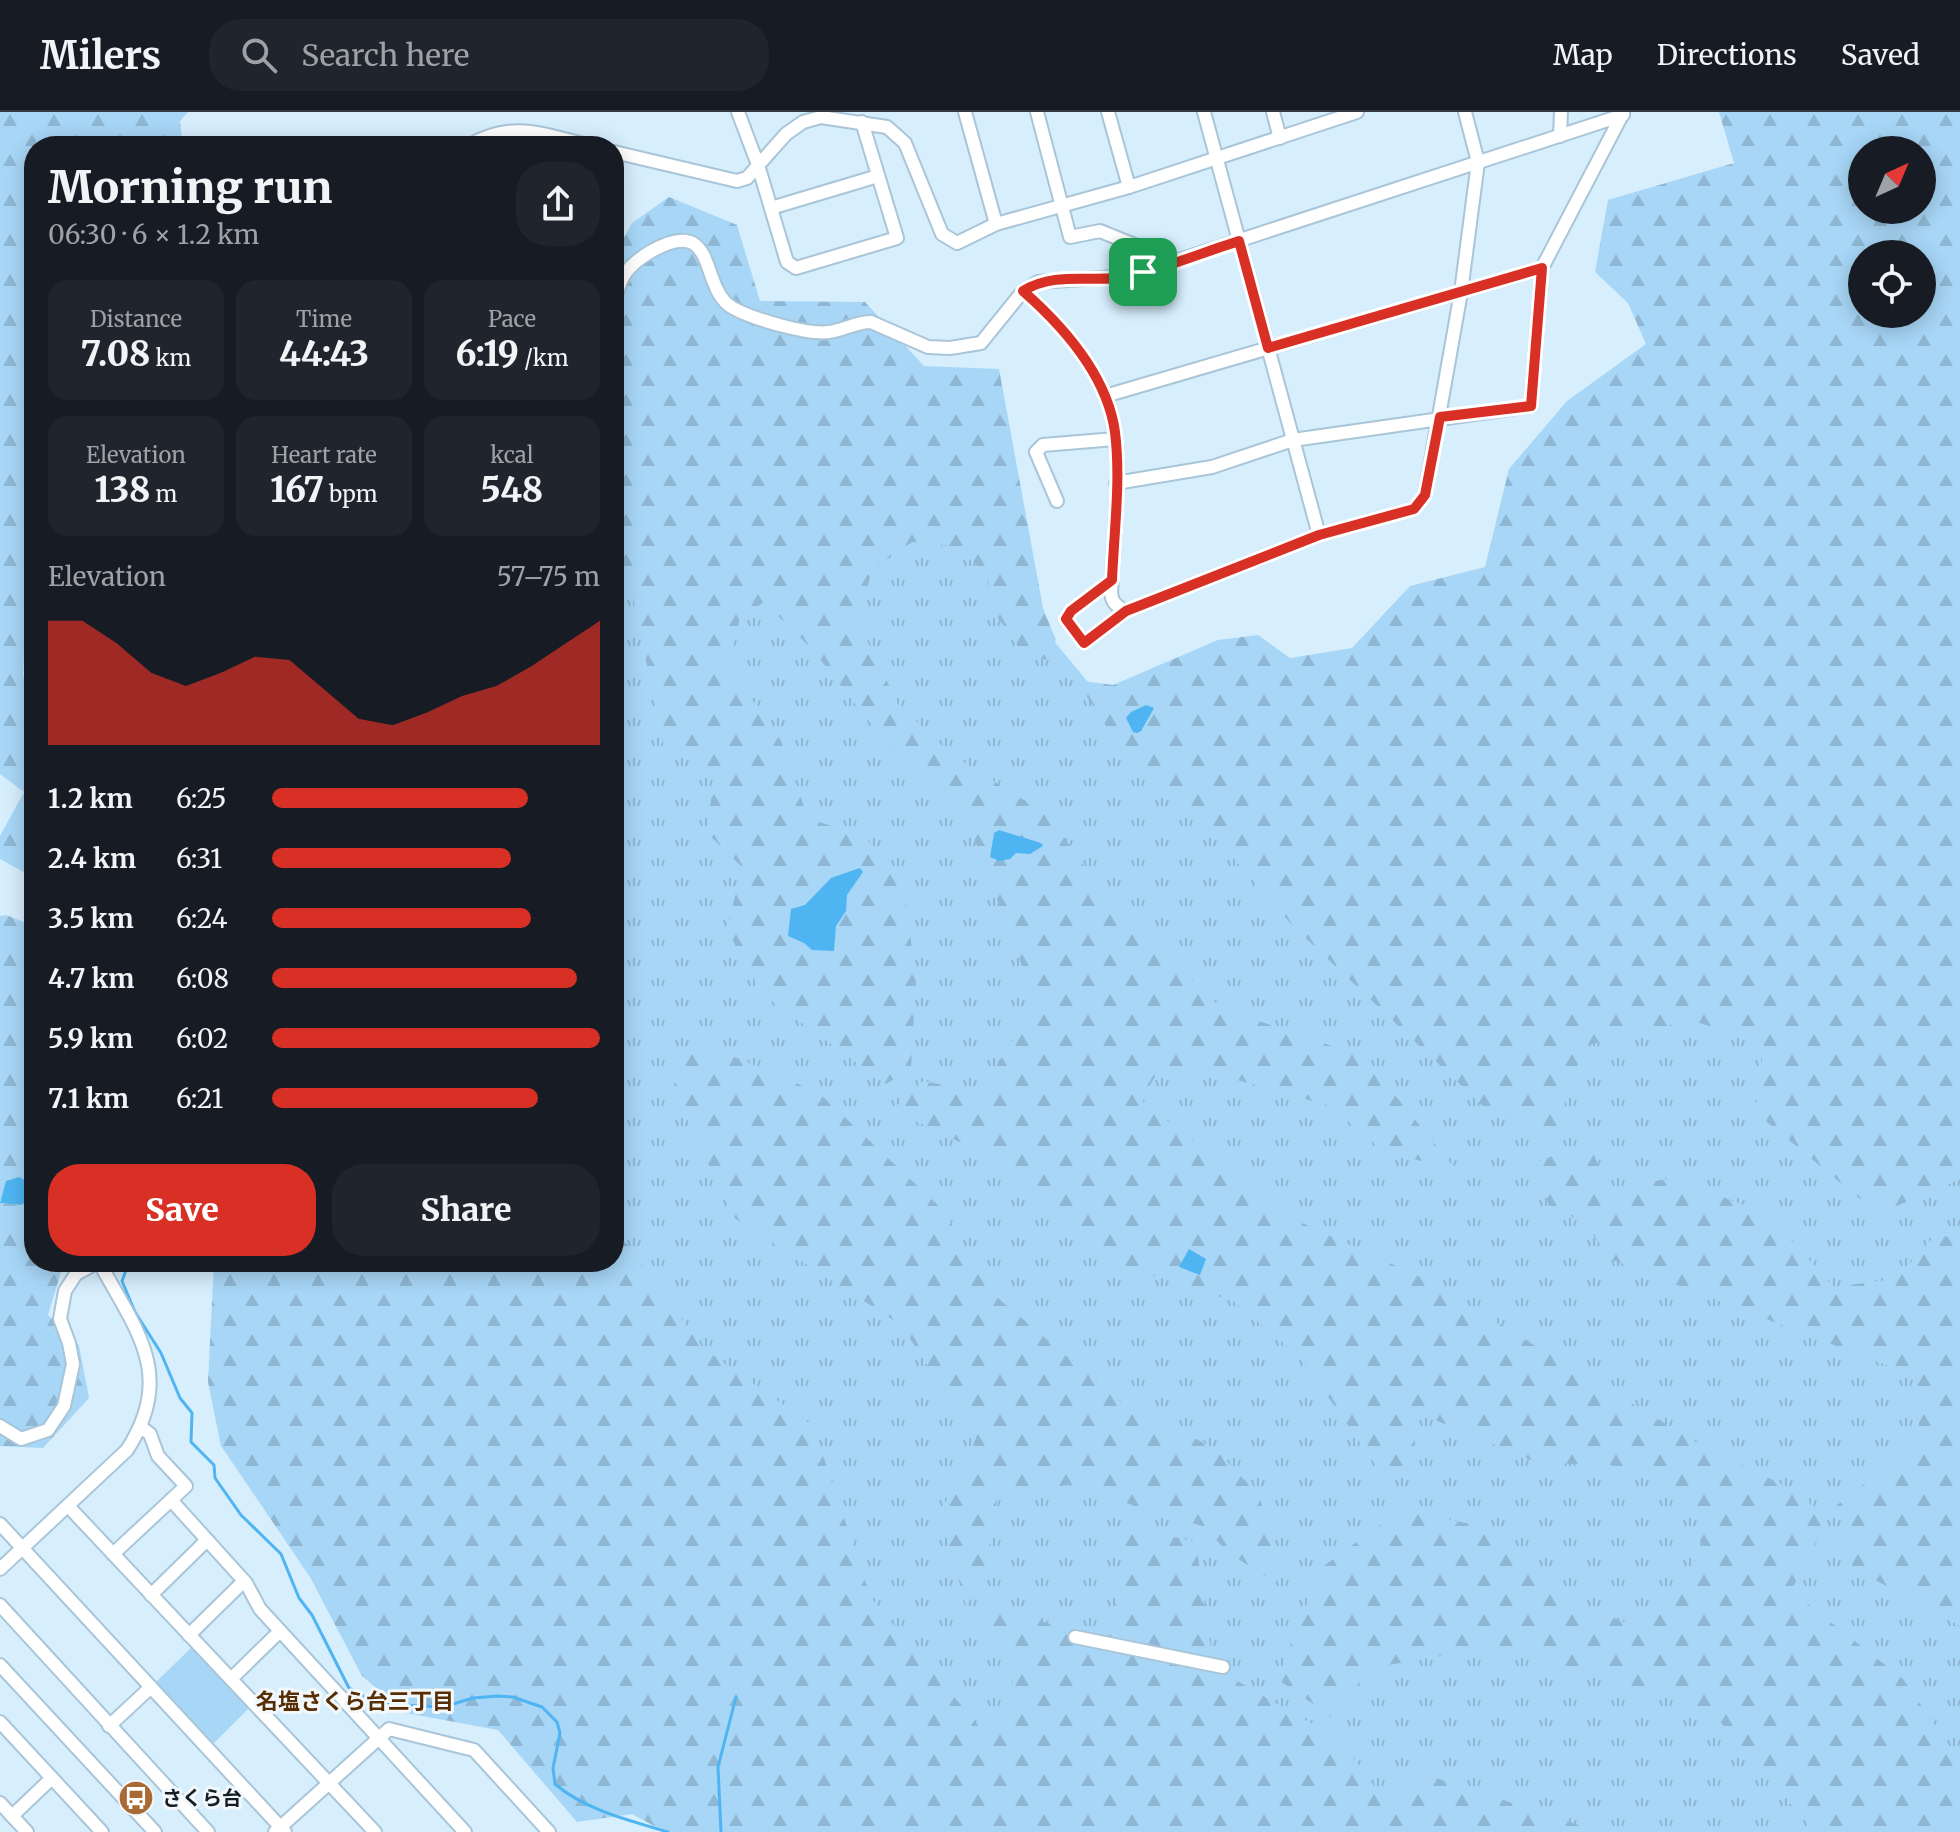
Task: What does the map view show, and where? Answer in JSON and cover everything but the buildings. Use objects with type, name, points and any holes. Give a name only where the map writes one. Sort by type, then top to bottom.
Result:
[{"type":"street","points":[[738,112],[758,165],[787,262],[796,268],[897,238],[862,122]]},
{"type":"street","points":[[965,112],[996,224]]},
{"type":"street","points":[[1037,112],[1070,237],[1100,231],[1137,246],[1143,272]]},
{"type":"street","points":[[1108,112],[1129,187]]},
{"type":"street","points":[[1204,112],[1319,535]]},
{"type":"street","points":[[1273,112],[1280,138]]},
{"type":"street","points":[[624,154],[737,181],[747,178],[786,134],[803,122],[821,117],[887,127],[905,143],[942,234],[957,243],[996,224],[1129,187],[1343,114],[1357,112]]},
{"type":"street","points":[[1112,580],[1071,611],[1066,619],[1084,643],[1126,611],[1319,535],[1414,509],[1425,495],[1461,292],[1478,162],[1465,112]]},
{"type":"street","points":[[1560,136],[1561,112]]},
{"type":"street","points":[[624,272],[648,253],[670,242],[682,240],[694,245],[704,255],[725,303],[766,322],[825,333],[871,322],[928,347],[950,348],[981,343],[1023,291],[1038,282],[1130,276],[1623,114]]},
{"type":"street","points":[[1116,483],[1212,467],[1293,440],[1531,406],[1542,268],[1623,114]]},
{"type":"street","points":[[488,136],[523,129],[548,136]]},
{"type":"street","points":[[771,208],[878,176]]},
{"type":"street","points":[[1105,396],[1542,268]]},
{"type":"street","points":[[1023,291],[1057,320],[1105,396],[1115,439],[1116,483],[1110,595],[1113,602],[1126,611]]},
{"type":"street","points":[[1057,501],[1036,452],[1043,445],[1115,439]]},
{"type":"street","points":[[0,1426],[21,1439],[48,1430],[64,1406],[73,1364],[60,1319],[65,1291],[80,1272]]},
{"type":"street","points":[[0,1569],[127,1450],[142,1428],[147,1410],[150,1366],[140,1338],[104,1272]]},
{"type":"street","points":[[113,1554],[186,1486],[158,1456],[150,1434],[142,1428]]},
{"type":"street","points":[[171,1500],[244,1581],[260,1609],[465,1832]]},
{"type":"street","points":[[68,1506],[375,1832]]},
{"type":"street","points":[[0,1524],[280,1830],[389,1729],[474,1750],[549,1832]]},
{"type":"street","points":[[151,1595],[207,1540]]},
{"type":"street","points":[[189,1635],[244,1581]]},
{"type":"street","points":[[0,1605],[208,1832]]},
{"type":"street","points":[[231,1679],[280,1631]]},
{"type":"street","points":[[1075,1637],[1223,1667]]},
{"type":"street","points":[[0,1665],[155,1832]]},
{"type":"street","points":[[109,1726],[151,1687]]},
{"type":"street","points":[[0,1722],[102,1832]]},
{"type":"street","points":[[12,1816],[52,1778]]},
{"type":"street","points":[[0,1803],[27,1832]]},
{"type":"green space","points":[[0,112],[188,112],[180,121],[182,136],[24,136],[24,792],[0,774]]},
{"type":"green space","points":[[1719,112],[1960,112],[1960,1179],[1878,1214],[1755,1112],[1764,1043],[1690,1020],[1584,1046],[1555,1132],[1485,1108],[1293,926],[1188,806],[1110,732],[1076,680],[1113,685],[1218,640],[1258,635],[1290,658],[1352,648],[1410,586],[1485,567],[1509,469],[1567,401],[1646,344],[1628,303],[1595,272],[1608,200],[1734,163]]},
{"type":"green space","points":[[669,197],[737,225],[760,301],[865,302],[924,366],[999,369],[1043,608],[1056,640],[1046,660],[1026,655],[998,618],[986,573],[953,546],[912,542],[872,570],[858,622],[898,704],[951,754],[1049,816],[1112,906],[1221,1008],[1364,1057],[1455,1169],[1384,1152],[1330,1106],[1230,1078],[1162,1065],[1141,1100],[1283,1214],[1422,1278],[1706,1448],[1806,1496],[1823,1528],[1791,1591],[1903,1679],[1960,1762],[1960,1832],[1815,1832],[1710,1710],[1498,1646],[1371,1668],[1332,1717],[1277,1679],[1321,1568],[1403,1508],[1507,1533],[1542,1586],[1637,1628],[1701,1554],[1697,1495],[1611,1465],[1538,1463],[1411,1410],[1418,1469],[1387,1481],[1300,1357],[1233,1301],[1126,1267],[1006,1164],[892,1110],[923,1081],[980,1092],[1036,1003],[967,819],[867,719],[813,650],[764,602],[740,618],[729,666],[781,741],[808,818],[866,838],[905,895],[916,980],[911,1068],[886,1084],[762,994],[727,930],[742,867],[706,832],[715,774],[664,747],[631,588],[624,579],[624,238],[632,223]]},
{"type":"green space","points":[[624,405],[927,489],[1108,706],[1666,1004],[1960,1113],[1960,1832],[1409,1832],[971,1761],[621,1272],[624,1272]]},
{"type":"green space","points":[[24,792],[24,872],[0,859],[0,836]]},
{"type":"green space","points":[[6,915],[24,922],[24,1200],[0,1200],[0,916]]},
{"type":"green space","points":[[677,1048],[721,1051],[819,1093],[944,1211],[993,1294],[1120,1401],[1214,1448],[1259,1495],[1280,1575],[1275,1583],[1229,1553],[1202,1526],[1116,1500],[1097,1480],[1055,1487],[999,1487],[984,1578],[966,1606],[940,1513],[976,1439],[901,1325],[733,1217],[674,1090]]},
{"type":"green space","points":[[1589,1143],[1609,1191],[1671,1178],[1766,1213],[1834,1287],[1896,1279],[1938,1232],[1960,1244],[1960,1626],[1853,1568],[1837,1505],[1920,1441],[1915,1376],[1612,1260],[1583,1222],[1549,1206],[1536,1162]]},
{"type":"green space","points":[[0,1203],[24,1203],[24,1272],[61,1272],[48,1315],[79,1346],[89,1398],[43,1448],[0,1446]]},
{"type":"green space","points":[[624,1242],[703,1348],[813,1426],[871,1598],[982,1730],[1019,1707],[1005,1657],[978,1625],[995,1601],[1089,1641],[1113,1625],[1126,1526],[1196,1542],[1211,1650],[1232,1678],[1340,1740],[1380,1794],[1430,1776],[1600,1832],[665,1832],[632,1814],[577,1822],[498,1730],[406,1713],[362,1676],[310,1577],[221,1446],[208,1382],[214,1272],[624,1272]]},
{"type":"green space","points":[[193,1646],[251,1706],[210,1747],[154,1684]]},
{"type":"water","points":[[1146,705],[1154,708],[1141,731],[1133,732],[1126,718]]},
{"type":"water","points":[[999,830],[1043,846],[1030,854],[1016,853],[1010,859],[999,861],[990,857],[994,833]]},
{"type":"water","points":[[860,868],[863,872],[847,895],[846,911],[836,926],[834,951],[812,950],[788,936],[791,909],[805,905],[831,878]]},
{"type":"water","points":[[19,1177],[24,1180],[24,1204],[0,1203],[6,1181]]},
{"type":"water","points":[[1189,1249],[1206,1259],[1200,1275],[1179,1267]]},
{"type":"waterway","points":[[125,1272],[122,1281],[135,1312],[161,1353],[180,1398],[192,1413],[191,1442],[214,1465],[215,1478],[241,1515],[281,1554],[299,1598],[312,1615],[349,1688],[378,1704],[443,1707],[473,1698],[497,1696],[513,1697],[542,1707],[557,1722],[560,1733],[553,1768],[555,1784],[594,1808],[668,1832]]},
{"type":"waterway","points":[[721,1832],[718,1767],[736,1697]]},
{"type":"place","name":"さくら台","points":[[136,1798]]},
{"type":"district","name":"名塩さくら台三丁目","points":[[355,1701]]},
{"type":"route","points":[[1239,241],[1268,348],[1542,268],[1531,406],[1440,417],[1425,495],[1414,509],[1319,535],[1126,611],[1084,643],[1066,619],[1071,611],[1112,580],[1115,431],[1105,396],[1076,346],[1057,320],[1023,291],[1038,282],[1130,276],[1143,272],[1239,241]]}]
